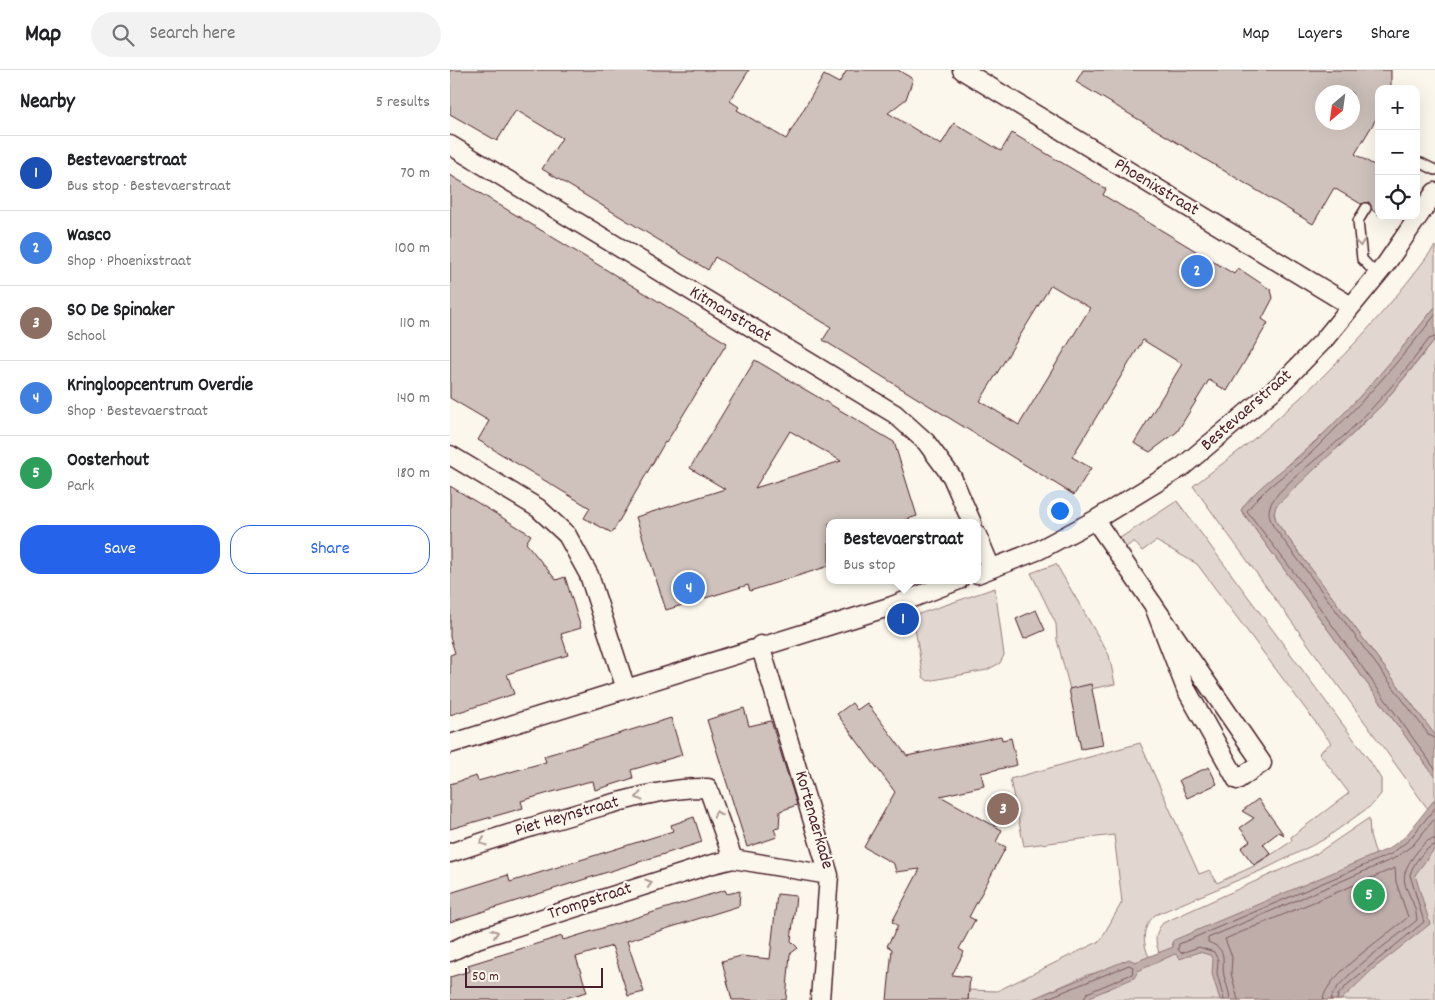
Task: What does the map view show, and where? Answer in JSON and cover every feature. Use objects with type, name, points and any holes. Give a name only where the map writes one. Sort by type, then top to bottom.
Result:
[{"type":"street","name":"Phoenixstraat","points":[[962,70],[1351,306]]},
{"type":"street","name":"Kitmanstraat","points":[[450,145],[895,414],[926,442],[952,477],[970,519]]},
{"type":"street","name":"Bestevaerstraat","points":[[984,571],[1039,550],[1095,520],[1182,467],[1281,384],[1323,341],[1377,275],[1435,192]]},
{"type":"street","points":[[450,454],[538,508],[567,535],[589,575],[626,688]]},
{"type":"street","points":[[1095,520],[1153,604],[1262,763],[1237,780],[1186,689],[1153,604]]},
{"type":"street","points":[[981,556],[984,571]]},
{"type":"street","points":[[450,744],[760,645],[892,606],[949,584]]},
{"type":"street","name":"Kortenaerkade","points":[[760,645],[829,875],[820,1000]]},
{"type":"street","name":"Piet Heynstraat","points":[[450,853],[532,826],[636,797],[686,788],[708,788],[733,859]]},
{"type":"street","name":"Trompstraat","points":[[450,952],[477,939],[562,910],[733,859],[829,875]]},
{"type":"lane","points":[[1420,163],[1435,170]]},
{"type":"lane","points":[[1366,208],[1358,221],[1362,259],[1377,275]]},
{"type":"shaded area","points":[[1435,246],[1435,307],[1373,384],[1331,427],[1269,482],[1241,510],[1435,777],[1435,799],[1428,809],[1193,486],[1237,453],[1321,378],[1400,292]]},
{"type":"shaded area","points":[[1435,339],[1435,735],[1277,523],[1274,512],[1276,505],[1282,497],[1300,479],[1350,437],[1373,414]]},
{"type":"shaded area","points":[[1177,501],[1370,761],[1381,779],[1381,794],[1372,805],[1323,840],[1267,868],[1155,915],[1148,924],[1144,934],[1149,957],[1159,953],[1156,937],[1163,923],[1316,854],[1369,818],[1370,835],[1376,855],[1172,942],[1173,946],[1435,830],[1435,1000],[1054,1000],[1135,962],[1087,975],[1030,1000],[968,1000],[969,990],[997,991],[1100,941],[1122,902],[1114,835],[1024,846],[1010,779],[1140,743],[1199,874],[1210,870],[1217,883],[1254,866],[1292,841],[1291,837],[1349,793],[1319,753],[1331,743],[1197,564],[1156,541],[1142,551],[1134,541],[1124,549],[1121,545],[1120,538]]},
{"type":"shaded area","points":[[1056,564],[1109,655],[1115,684],[1071,693],[1057,640],[1056,624],[1031,573]]},
{"type":"shaded area","points":[[995,588],[1004,655],[1000,663],[987,670],[928,681],[923,677],[913,616]]},
{"type":"water","points":[[1435,307],[1435,339],[1382,405],[1276,506],[1274,514],[1277,523],[1435,735],[1435,777],[1241,510],[1264,484],[1303,454],[1344,413],[1391,361]]},
{"type":"water","points":[[1435,799],[1435,848],[1415,875],[1430,924],[1373,969],[1341,1000],[1220,1000],[1212,974],[1213,960],[1210,955],[1199,952],[1180,959],[1175,954],[1138,971],[1134,978],[1083,1000],[1030,1000],[1129,959],[1135,962],[1173,947],[1172,942],[1174,940],[1388,849],[1405,837]]},
{"type":"building","points":[[450,70],[749,70],[730,101],[739,107],[737,110],[786,139],[824,75],[839,83],[847,70],[898,70],[913,79],[906,99],[888,113],[941,145],[954,123],[1001,151],[1012,133],[1106,189],[1103,195],[1234,274],[1238,268],[1271,290],[1273,298],[1262,319],[1268,323],[1227,391],[1209,380],[1177,432],[1150,452],[1134,443],[1182,364],[1143,340],[1072,457],[1091,468],[1074,495],[823,340],[831,327],[715,257],[708,270],[542,169],[562,138],[516,110],[497,141],[450,114]],"holes":[[[1051,285],[1090,308],[1019,425],[980,401]]]},
{"type":"building","points":[[1083,70],[1391,70],[1391,85],[1375,85],[1375,121],[1355,154],[1375,166],[1375,212],[1369,202],[1361,204],[1334,188],[1313,224],[1076,82]]},
{"type":"building","points":[[450,175],[727,343],[665,442],[612,533],[584,518],[590,508],[478,440],[489,421],[450,398]]},
{"type":"building","points":[[755,360],[894,442],[917,516],[908,519],[826,519],[826,567],[750,591],[748,585],[666,610],[636,517],[725,489],[690,468]],"holes":[[[790,431],[841,461],[755,488]]]},
{"type":"building","points":[[450,486],[531,535],[526,543],[556,580],[565,577],[581,628],[561,634],[568,655],[507,674],[514,694],[450,715],[450,655],[455,653],[450,637]]},
{"type":"building","points":[[1036,610],[1045,630],[1024,639],[1016,619]]},
{"type":"building","points":[[1091,684],[1103,745],[1081,749],[1069,689]]},
{"type":"building","points":[[852,703],[857,710],[867,703],[907,756],[1001,736],[1002,740],[1011,738],[1017,765],[981,773],[984,786],[940,796],[1002,830],[996,842],[1006,847],[969,917],[975,920],[959,949],[964,952],[952,975],[970,977],[968,1000],[887,1000],[892,949],[887,946],[898,926],[892,922],[920,869],[896,872],[894,864],[864,847],[895,792],[837,714]]},
{"type":"building","points":[[744,708],[749,726],[771,721],[797,805],[780,811],[779,828],[774,829],[777,837],[747,847],[707,720]]},
{"type":"building","points":[[671,718],[682,755],[631,770],[633,778],[618,783],[595,790],[593,781],[587,782],[521,801],[523,808],[450,829],[450,784],[476,776],[478,781],[546,762],[544,756]]},
{"type":"building","points":[[1209,767],[1217,784],[1187,798],[1179,780]]},
{"type":"building","points":[[1258,799],[1284,835],[1279,832],[1263,844],[1271,854],[1254,865],[1241,848],[1250,841],[1240,828],[1254,818],[1242,811]]},
{"type":"building","points":[[694,817],[702,842],[450,922],[450,893],[508,875],[510,882],[673,831],[671,825]]},
{"type":"building","points":[[725,890],[727,894],[740,891],[739,906],[627,941],[644,992],[628,996],[612,946],[576,957],[587,992],[558,1000],[450,1000],[450,977],[470,971],[468,965],[562,936],[563,940],[570,938]]},
{"type":"building","points":[[777,894],[796,896],[791,941],[798,948],[790,954],[786,1000],[732,1000],[722,961],[741,956],[770,959]]},
{"type":"place","name":"Wasco","points":[[1197,271]]},
{"type":"place","name":"Kringloopcentrum Overdie","points":[[689,588]]},
{"type":"place","name":"Bestevaerstraat","points":[[903,619]]},
{"type":"place","name":"SO De Spinaker","points":[[1003,809]]},
{"type":"place","name":"Oosterhout","points":[[1369,895]]}]
